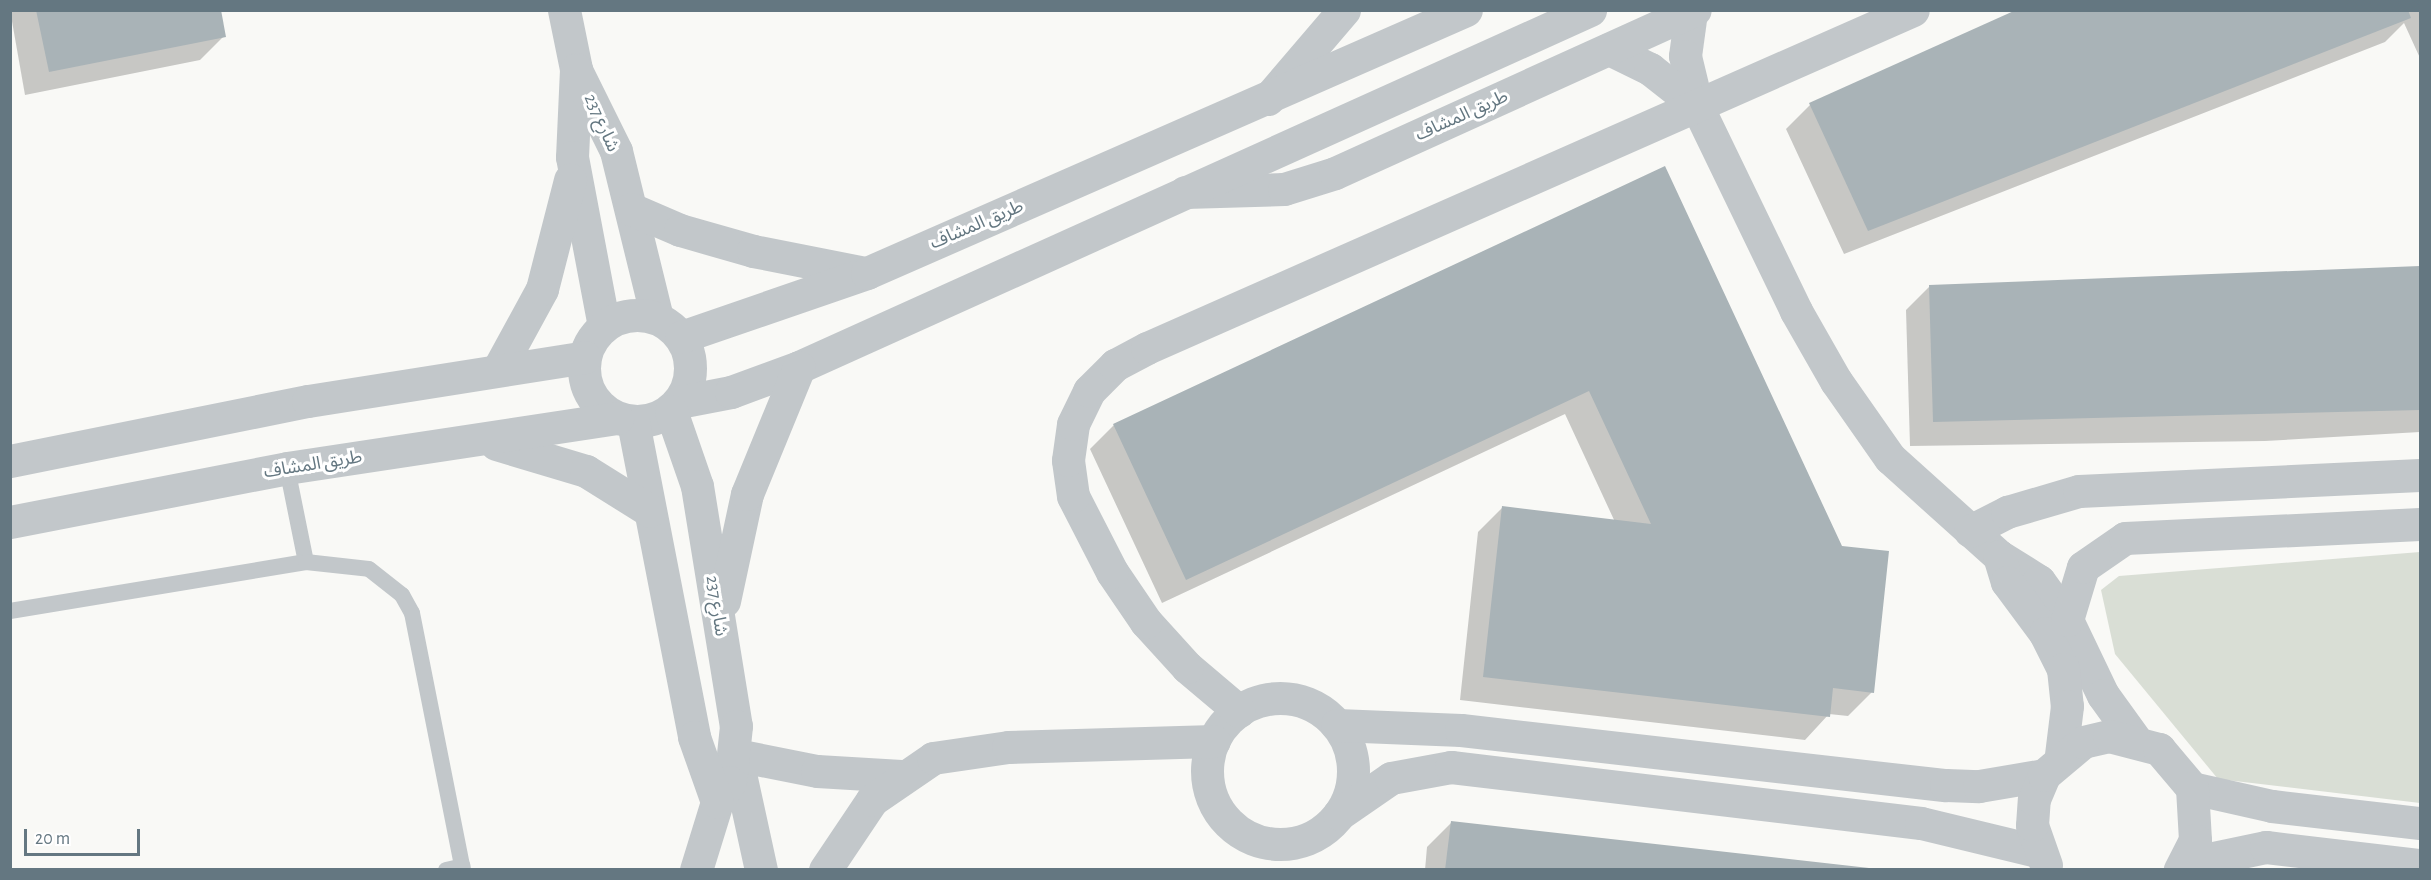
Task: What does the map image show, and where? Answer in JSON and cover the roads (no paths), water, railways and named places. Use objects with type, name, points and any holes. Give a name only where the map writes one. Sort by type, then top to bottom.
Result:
[{"type":"street","name":"شارع 237","points":[[564,10],[576,69],[573,157],[604,326]]},
{"type":"street","name":"طريق المشاف","points":[[1268,99],[1344,10]]},
{"type":"street","name":"طريق المشاف","points":[[669,328],[867,273],[1268,99],[1466,10]]},
{"type":"street","name":"طريق المشاف","points":[[675,406],[731,392],[799,367],[1590,10]]},
{"type":"street","points":[[1239,711],[1187,667],[1146,622],[1112,572],[1073,496],[1068,460],[1073,424],[1089,391],[1115,365],[1147,348],[1913,10]]},
{"type":"street","name":"طريق المشاف","points":[[1185,192],[1284,189],[1335,173],[1693,11]]},
{"type":"street","points":[[1693,11],[1685,56],[1697,106],[1796,311],[1862,422],[1890,458],[1970,531],[1999,556],[2026,568],[2067,620],[2103,695],[2134,738]]},
{"type":"street","points":[[1609,49],[1650,69],[1697,106]]},
{"type":"street","name":"شارع 237","points":[[576,69],[615,151],[669,328]]},
{"type":"street","points":[[499,368],[546,278],[567,202],[573,157]]},
{"type":"street","points":[[631,209],[680,231],[743,248],[867,273]]},
{"type":"street","points":[[625,420],[675,406],[690,377],[669,328],[630,315],[604,326],[585,357],[590,393],[625,420],[650,511],[698,756],[717,802]]},
{"type":"street","points":[[10,461],[499,368],[585,357]]},
{"type":"street","points":[[720,629],[747,494],[799,367]]},
{"type":"street","name":"شارع 237","points":[[675,406],[697,486],[720,629],[736,755],[730,782],[717,802],[696,870]]},
{"type":"street","name":"طريق المشاف","points":[[10,522],[287,468],[625,420]]},
{"type":"street","points":[[477,441],[551,457],[650,511]]},
{"type":"street","points":[[1970,531],[2051,497],[2090,490],[2421,475]]},
{"type":"street","points":[[2067,620],[2084,567],[2125,538],[2421,524]]},
{"type":"street","points":[[1339,814],[1353,779],[1350,751],[1337,725],[1324,712],[1291,698],[1255,702],[1239,711],[1214,741],[1208,778],[1222,813],[1250,837],[1291,857],[1325,829],[1339,814],[1391,778],[1450,767],[1921,823],[2043,860],[2034,799],[2053,765],[2067,706],[2063,669],[2045,633],[2007,582],[1999,556]]},
{"type":"street","points":[[1337,725],[1461,730],[1946,785],[1979,786],[2053,765],[2083,742],[2134,738],[2159,748],[2192,788],[2198,813],[2183,867],[2266,847],[2421,865]]},
{"type":"street","points":[[825,870],[872,800],[901,776],[933,758],[965,752],[1214,741]]},
{"type":"street","points":[[761,870],[736,755],[784,766],[901,776]]},
{"type":"street","points":[[2192,788],[2272,806],[2421,823]]},
{"type":"lane","points":[[287,468],[306,562]]},
{"type":"lane","points":[[10,611],[306,562],[369,569],[388,580],[407,604],[457,868]]}]
